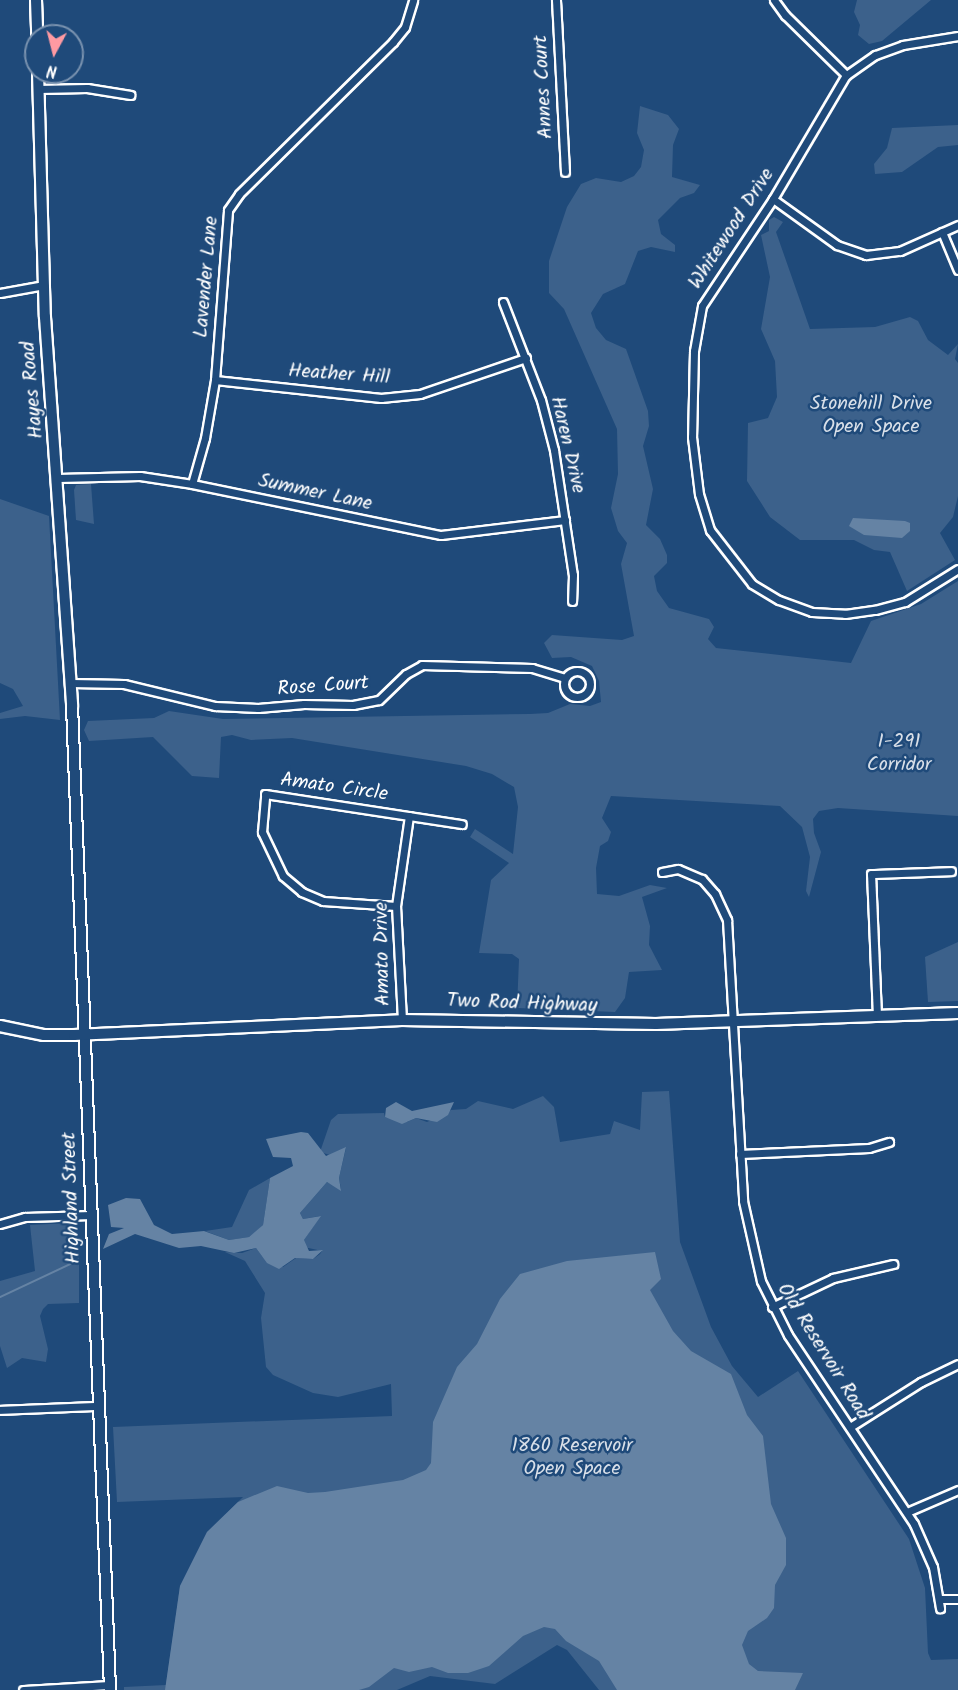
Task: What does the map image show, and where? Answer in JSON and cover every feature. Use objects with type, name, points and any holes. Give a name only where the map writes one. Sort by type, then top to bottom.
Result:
[{"type":"main road","points":[[36,0],[37,24]]},
{"type":"main road","name":"Hayes Road","points":[[39,84],[44,285],[72,705]]},
{"type":"main road","name":"Highland Street","points":[[72,705],[110,1688]]},
{"type":"main road","name":"Two Rod Highway","points":[[0,1026],[44,1035],[86,1035],[402,1020],[732,1022],[958,1012]]},
{"type":"street","name":"Lavender Lane","points":[[192,484],[205,438],[215,380],[228,210],[239,194],[393,42],[405,27],[413,0]]},
{"type":"street","name":"Annes Court","points":[[556,0],[565,172]]},
{"type":"street","points":[[774,0],[784,15],[846,75]]},
{"type":"street","name":"Whitewood Drive","points":[[958,36],[903,45],[875,55],[846,75],[773,199],[702,306],[694,351],[692,437],[699,494],[710,530],[752,584],[779,600],[812,612],[845,614],[904,602],[958,568]]},
{"type":"street","points":[[39,88],[87,88],[130,95]]},
{"type":"street","points":[[773,199],[837,245],[866,255],[900,251],[958,225]]},
{"type":"street","points":[[942,232],[958,270]]},
{"type":"street","points":[[0,293],[44,285]]},
{"type":"street","name":"Haren Drive","points":[[503,302],[526,358],[554,450],[565,520],[572,601]]},
{"type":"street","name":"Heather Hill","points":[[215,380],[381,398],[420,394],[526,358]]},
{"type":"street","name":"Summer Lane","points":[[58,478],[140,476],[192,484],[441,535],[565,520]]},
{"type":"street","name":"Rose Court","points":[[71,683],[124,684],[215,706],[258,708],[304,704],[352,705],[379,700],[406,674],[422,665],[532,668],[565,678]]},
{"type":"street","name":"Amato Circle","points":[[396,906],[347,905],[302,892],[283,876],[272,858],[262,832],[264,794],[462,824]]},
{"type":"street","name":"Amato Drive","points":[[402,1020],[396,906],[409,816]]},
{"type":"street","name":"Old Reservoir Road","points":[[662,872],[678,869],[702,879],[725,911],[740,1154],[748,1233],[772,1307],[907,1512],[928,1552],[940,1608]]},
{"type":"street","points":[[877,1016],[871,874],[951,871]]},
{"type":"street","points":[[740,1154],[869,1148],[889,1142]]},
{"type":"street","points":[[0,1224],[25,1217],[91,1215]]},
{"type":"street","points":[[772,1307],[833,1278],[893,1264]]},
{"type":"street","points":[[849,1427],[908,1389],[958,1364]]},
{"type":"street","points":[[0,1410],[98,1406]]},
{"type":"street","points":[[907,1512],[958,1490]]},
{"type":"street","points":[[939,1599],[958,1599]]},
{"type":"street","points":[[23,1690],[110,1688]]},
{"type":"green space","points":[[857,0],[931,0],[882,41],[869,44],[858,35],[860,25],[854,12]]},
{"type":"green space","name":"I-291 Corridor","points":[[640,106],[668,115],[679,129],[673,145],[672,177],[700,185],[694,193],[680,198],[658,220],[661,234],[675,245],[675,252],[651,247],[638,251],[625,284],[603,294],[591,313],[596,328],[606,340],[626,349],[648,411],[649,426],[643,446],[653,489],[646,525],[660,539],[667,555],[667,563],[654,576],[657,591],[669,608],[709,619],[714,627],[708,639],[716,648],[851,663],[871,621],[921,604],[958,581],[958,816],[838,808],[819,811],[813,819],[814,833],[821,852],[809,897],[806,891],[810,857],[802,827],[780,806],[611,796],[602,818],[611,832],[608,841],[600,846],[596,868],[597,894],[619,896],[650,885],[667,888],[642,897],[650,926],[649,945],[662,970],[629,972],[625,998],[615,1012],[517,1008],[519,959],[512,954],[479,953],[491,880],[509,863],[470,837],[475,829],[513,854],[518,807],[514,787],[492,774],[466,766],[292,738],[251,740],[232,735],[221,737],[219,778],[192,776],[153,737],[89,741],[84,730],[88,721],[154,718],[169,711],[223,719],[530,714],[548,713],[570,704],[590,706],[601,702],[599,681],[592,666],[571,657],[552,658],[544,643],[552,635],[622,640],[634,636],[621,564],[627,543],[618,531],[611,508],[618,474],[617,429],[564,309],[549,293],[549,261],[567,207],[581,184],[596,178],[621,182],[634,176],[641,167],[644,150],[637,133]]},
{"type":"green space","points":[[958,125],[958,145],[938,147],[902,172],[875,174],[874,164],[887,148],[892,128]]},
{"type":"green space","name":"Stonehill Drive Open Space","points":[[774,217],[783,222],[776,232],[810,329],[875,327],[910,317],[918,321],[928,340],[948,355],[958,344],[955,359],[958,363],[958,496],[953,517],[940,533],[955,560],[907,591],[890,552],[874,550],[854,540],[800,540],[770,517],[747,481],[748,423],[768,418],[777,397],[775,361],[761,329],[770,277],[761,235],[769,231],[769,220]]},
{"type":"green space","points":[[91,484],[94,524],[76,520],[74,490],[76,485]]},
{"type":"green space","points":[[0,499],[49,516],[60,720],[25,716],[0,719],[0,713],[23,706],[13,689],[0,683]]},
{"type":"green space","points":[[958,942],[958,1001],[928,1002],[925,957]]},
{"type":"green space","name":"1860 Reservoir Open Space","points":[[669,1091],[680,1242],[711,1327],[732,1366],[758,1397],[798,1371],[909,1539],[925,1588],[928,1653],[931,1660],[958,1659],[958,1690],[599,1690],[567,1650],[557,1645],[495,1684],[430,1676],[397,1690],[124,1690],[124,1687],[166,1685],[180,1586],[207,1532],[243,1497],[117,1502],[113,1427],[392,1416],[391,1384],[338,1397],[313,1393],[273,1375],[266,1367],[261,1318],[265,1293],[245,1261],[225,1252],[242,1253],[256,1248],[262,1256],[283,1267],[296,1258],[313,1259],[320,1254],[322,1251],[304,1247],[304,1240],[320,1216],[303,1219],[300,1213],[327,1182],[341,1189],[339,1178],[346,1148],[333,1156],[320,1152],[331,1120],[338,1114],[384,1113],[385,1117],[407,1122],[416,1118],[427,1122],[451,1110],[466,1109],[478,1101],[513,1109],[543,1096],[554,1107],[560,1142],[610,1134],[614,1121],[640,1130],[642,1092]]},
{"type":"green space","points":[[270,1178],[263,1225],[257,1231],[249,1237],[229,1240],[205,1231],[232,1227],[249,1190]]},
{"type":"green space","points":[[71,1223],[76,1227],[79,1242],[79,1303],[48,1304],[43,1309],[40,1316],[48,1349],[46,1362],[22,1358],[7,1368],[0,1346],[0,1281],[35,1271],[30,1225]]},
{"type":"shaded area","points":[[853,518],[905,521],[910,523],[910,531],[902,538],[864,535],[849,526]]},
{"type":"shaded area","points":[[396,1102],[412,1111],[454,1102],[448,1115],[437,1122],[416,1118],[402,1124],[385,1117],[386,1108]]},
{"type":"shaded area","points":[[301,1132],[308,1133],[326,1156],[346,1147],[339,1178],[341,1191],[327,1182],[300,1213],[303,1219],[321,1216],[304,1240],[309,1251],[323,1250],[313,1259],[295,1258],[279,1269],[267,1263],[256,1248],[234,1253],[201,1246],[179,1248],[135,1234],[103,1249],[109,1234],[124,1228],[111,1227],[108,1205],[126,1198],[140,1199],[154,1225],[172,1234],[204,1231],[229,1240],[249,1237],[263,1225],[270,1178],[293,1166],[291,1158],[273,1157],[266,1139]]},
{"type":"shaded area","name":"1860 Reservoir Open Space","points":[[655,1252],[661,1279],[650,1290],[673,1331],[691,1351],[731,1374],[747,1415],[763,1436],[771,1504],[786,1538],[786,1565],[775,1585],[774,1608],[767,1618],[748,1631],[742,1645],[749,1664],[758,1671],[803,1673],[795,1690],[617,1690],[599,1661],[566,1641],[555,1629],[544,1627],[523,1636],[489,1666],[468,1673],[448,1673],[432,1667],[409,1672],[394,1668],[369,1687],[359,1690],[165,1690],[180,1586],[207,1532],[238,1502],[277,1486],[308,1493],[325,1492],[403,1480],[426,1470],[431,1463],[433,1422],[457,1367],[477,1344],[500,1299],[520,1274],[567,1261]]},
{"type":"waterway","points":[[0,1297],[77,1261]]}]
